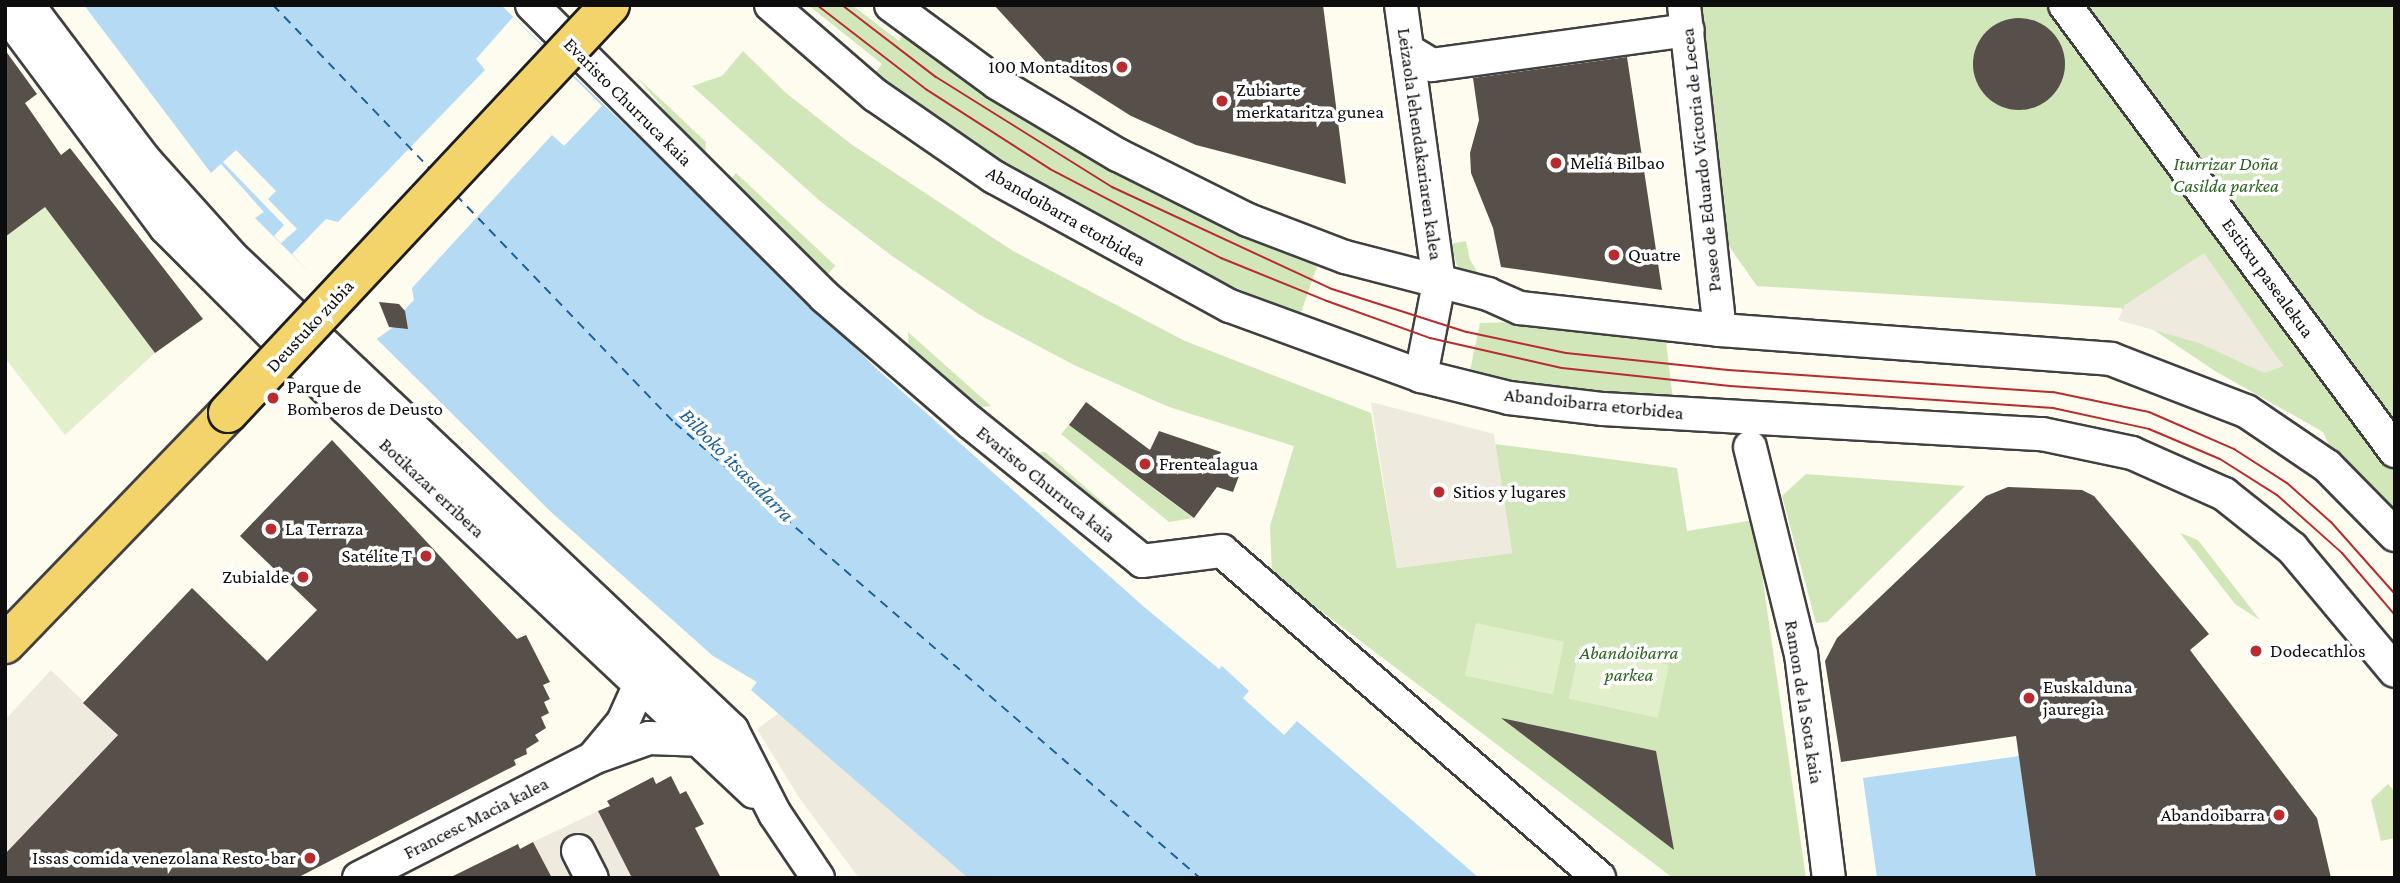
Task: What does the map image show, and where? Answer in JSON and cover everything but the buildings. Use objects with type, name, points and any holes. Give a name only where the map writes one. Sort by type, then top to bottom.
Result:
[{"type":"main road","name":"Deustuko zubia","points":[[5,644],[228,414],[610,5]]},
{"type":"street","name":"Botikazar erribera","points":[[29,5],[144,159],[231,256],[611,620],[732,730],[775,814],[818,878]]},
{"type":"street","name":"Evaristo Churruca kaia","points":[[532,5],[825,297],[970,422],[1142,561],[1222,551],[1599,878]]},
{"type":"street","name":"Abandoibarra etorbidea","points":[[771,5],[875,95],[994,177],[1230,306],[1421,376],[1509,398],[1603,409],[2042,434],[2132,453],[2224,494],[2292,548],[2395,671]]},
{"type":"street","points":[[891,5],[997,83],[1118,155],[1248,220],[1345,257],[1520,308],[1718,330],[2111,359],[2246,411],[2327,466],[2395,535]]},
{"type":"street","name":"Leizaola lehendakariaren kalea","points":[[1401,5],[1439,283],[1421,376]]},
{"type":"street","name":"Estitxu pasealekua","points":[[2064,5],[2395,451]]},
{"type":"street","name":"Botikazar erribera","points":[[5,12],[166,228],[346,408],[703,740],[775,814]]},
{"type":"street","points":[[1407,50],[1432,65],[1686,18]]},
{"type":"street","name":"Paseo de Eduardo Victoria de Lecea","points":[[1686,18],[1718,314]]},
{"type":"street","name":"Ramon de la Sota kaia","points":[[1750,447],[1801,654],[1829,878]]},
{"type":"street","points":[[611,620],[640,684]]},
{"type":"street","name":"Francesc Macia kalea","points":[[593,758],[623,722],[640,684]]},
{"type":"street","name":"Francesc Macia kalea","points":[[366,876],[593,758],[649,737],[703,740]]},
{"type":"green space","points":[[808,5],[852,5],[899,41],[907,30],[1319,261],[1300,315],[1206,275],[1004,168],[873,75],[882,64]]},
{"type":"green space","name":"Iturrizar Doña Casilda parkea","points":[[1694,5],[2395,5],[2395,518],[2336,460],[2323,432],[2215,371],[2121,308],[1757,286],[1726,242]]},
{"type":"green space","name":"Abandoibarra parkea","points":[[743,51],[786,93],[851,144],[1013,251],[1185,341],[1371,413],[1397,568],[1512,553],[1495,444],[1677,468],[1687,531],[1754,520],[1806,878],[1673,878],[1272,574],[1270,526],[1294,446],[1169,407],[1074,365],[980,315],[892,256],[820,201],[692,86],[722,76]]},
{"type":"green space","points":[[637,77],[706,142],[705,159]]},
{"type":"green space","points":[[736,173],[835,266],[826,276],[726,183]]},
{"type":"green space","points":[[45,207],[155,353],[65,435],[5,358],[5,237]]},
{"type":"green space","points":[[1466,241],[1470,260],[1481,278],[1459,271],[1450,244]]},
{"type":"green space","points":[[1515,322],[1666,341],[1673,400],[1480,382],[1470,371],[1480,323]]},
{"type":"green space","points":[[908,332],[991,406],[970,409],[909,352]]},
{"type":"green space","points":[[1069,425],[1193,518],[1169,522],[1061,434]]},
{"type":"green space","points":[[1045,452],[1132,528],[1026,454]]},
{"type":"green space","points":[[1806,474],[1965,486],[1827,622],[1816,623],[1782,496]]},
{"type":"green space","points":[[2180,533],[2198,540],[2260,620],[2235,604]]},
{"type":"green space","points":[[1476,623],[1564,642],[1553,695],[1465,676]]},
{"type":"green space","points":[[1580,646],[1669,665],[1658,718],[1569,699]]},
{"type":"green space","points":[[2388,784],[2395,792],[2395,838],[2381,841],[2371,800]]},
{"type":"shaded area","points":[[2204,253],[2284,366],[2264,373],[2199,343],[2118,320],[2125,305]]},
{"type":"shaded area","points":[[1371,402],[1494,434],[1512,553],[1397,568]]},
{"type":"shaded area","points":[[51,670],[118,735],[5,854],[5,720]]},
{"type":"shaded area","points":[[779,713],[968,878],[859,878],[800,799],[757,729]]},
{"type":"shaded area","points":[[598,811],[632,878],[552,878],[533,842]]},
{"type":"water","name":"Bilboko itsasadarra","points":[[84,5],[501,5],[878,370],[1143,606],[1219,669],[1222,666],[1249,691],[1243,698],[1284,735],[1297,721],[1479,878],[968,878],[751,690],[757,682],[713,656],[550,511],[255,218],[264,212],[221,164],[211,173]]},
{"type":"water","points":[[2019,756],[2036,878],[1877,878],[1863,778]]},
{"type":"pier","points":[[513,17],[602,106],[564,146],[552,135],[412,288],[414,300],[404,310],[406,318],[374,341],[292,254],[326,219],[338,222],[485,70],[476,59]]},
{"type":"pier","points":[[236,150],[276,191],[268,199],[297,229],[281,243],[274,236],[284,225],[223,162]]},
{"type":"ferry route","points":[[273,5],[430,169]]},
{"type":"ferry route","points":[[456,195],[675,423],[1200,878]]},
{"type":"tram line","points":[[817,5],[927,90],[1050,169],[1221,258],[1327,301],[1430,338],[1562,368],[1730,386],[2053,408],[2149,429],[2220,459],[2277,495],[2342,553],[2395,615]]},
{"type":"tram line","points":[[842,5],[936,77],[1112,187],[1332,289],[1467,332],[1566,353],[1728,370],[2053,392],[2149,412],[2234,449],[2287,483],[2331,522],[2395,594]]},
{"type":"place","name":"100 Montaditos","points":[[1122,67]]},
{"type":"place","name":"Zubiarte merkataritza gunea","points":[[1222,101]]},
{"type":"place","name":"Meliá Bilbao","points":[[1556,163]]},
{"type":"place","name":"Quatre","points":[[1614,255]]},
{"type":"place","name":"Parque de Bomberos de Deusto","points":[[273,398]]},
{"type":"place","name":"Frentealagua","points":[[1145,464]]},
{"type":"place","name":"Sitios y lugares","points":[[1439,492]]},
{"type":"place","name":"La Terraza","points":[[271,529]]},
{"type":"place","name":"Satélite T","points":[[426,556]]},
{"type":"place","name":"Zubialde","points":[[303,577]]},
{"type":"place","name":"Dodecathlos","points":[[2256,651]]},
{"type":"place","name":"Euskalduna jauregia","points":[[2029,698]]},
{"type":"place","name":"Abandoibarra","points":[[2279,815]]},
{"type":"place","name":"Issas comida venezolana Resto-bar","points":[[310,858]]}]
